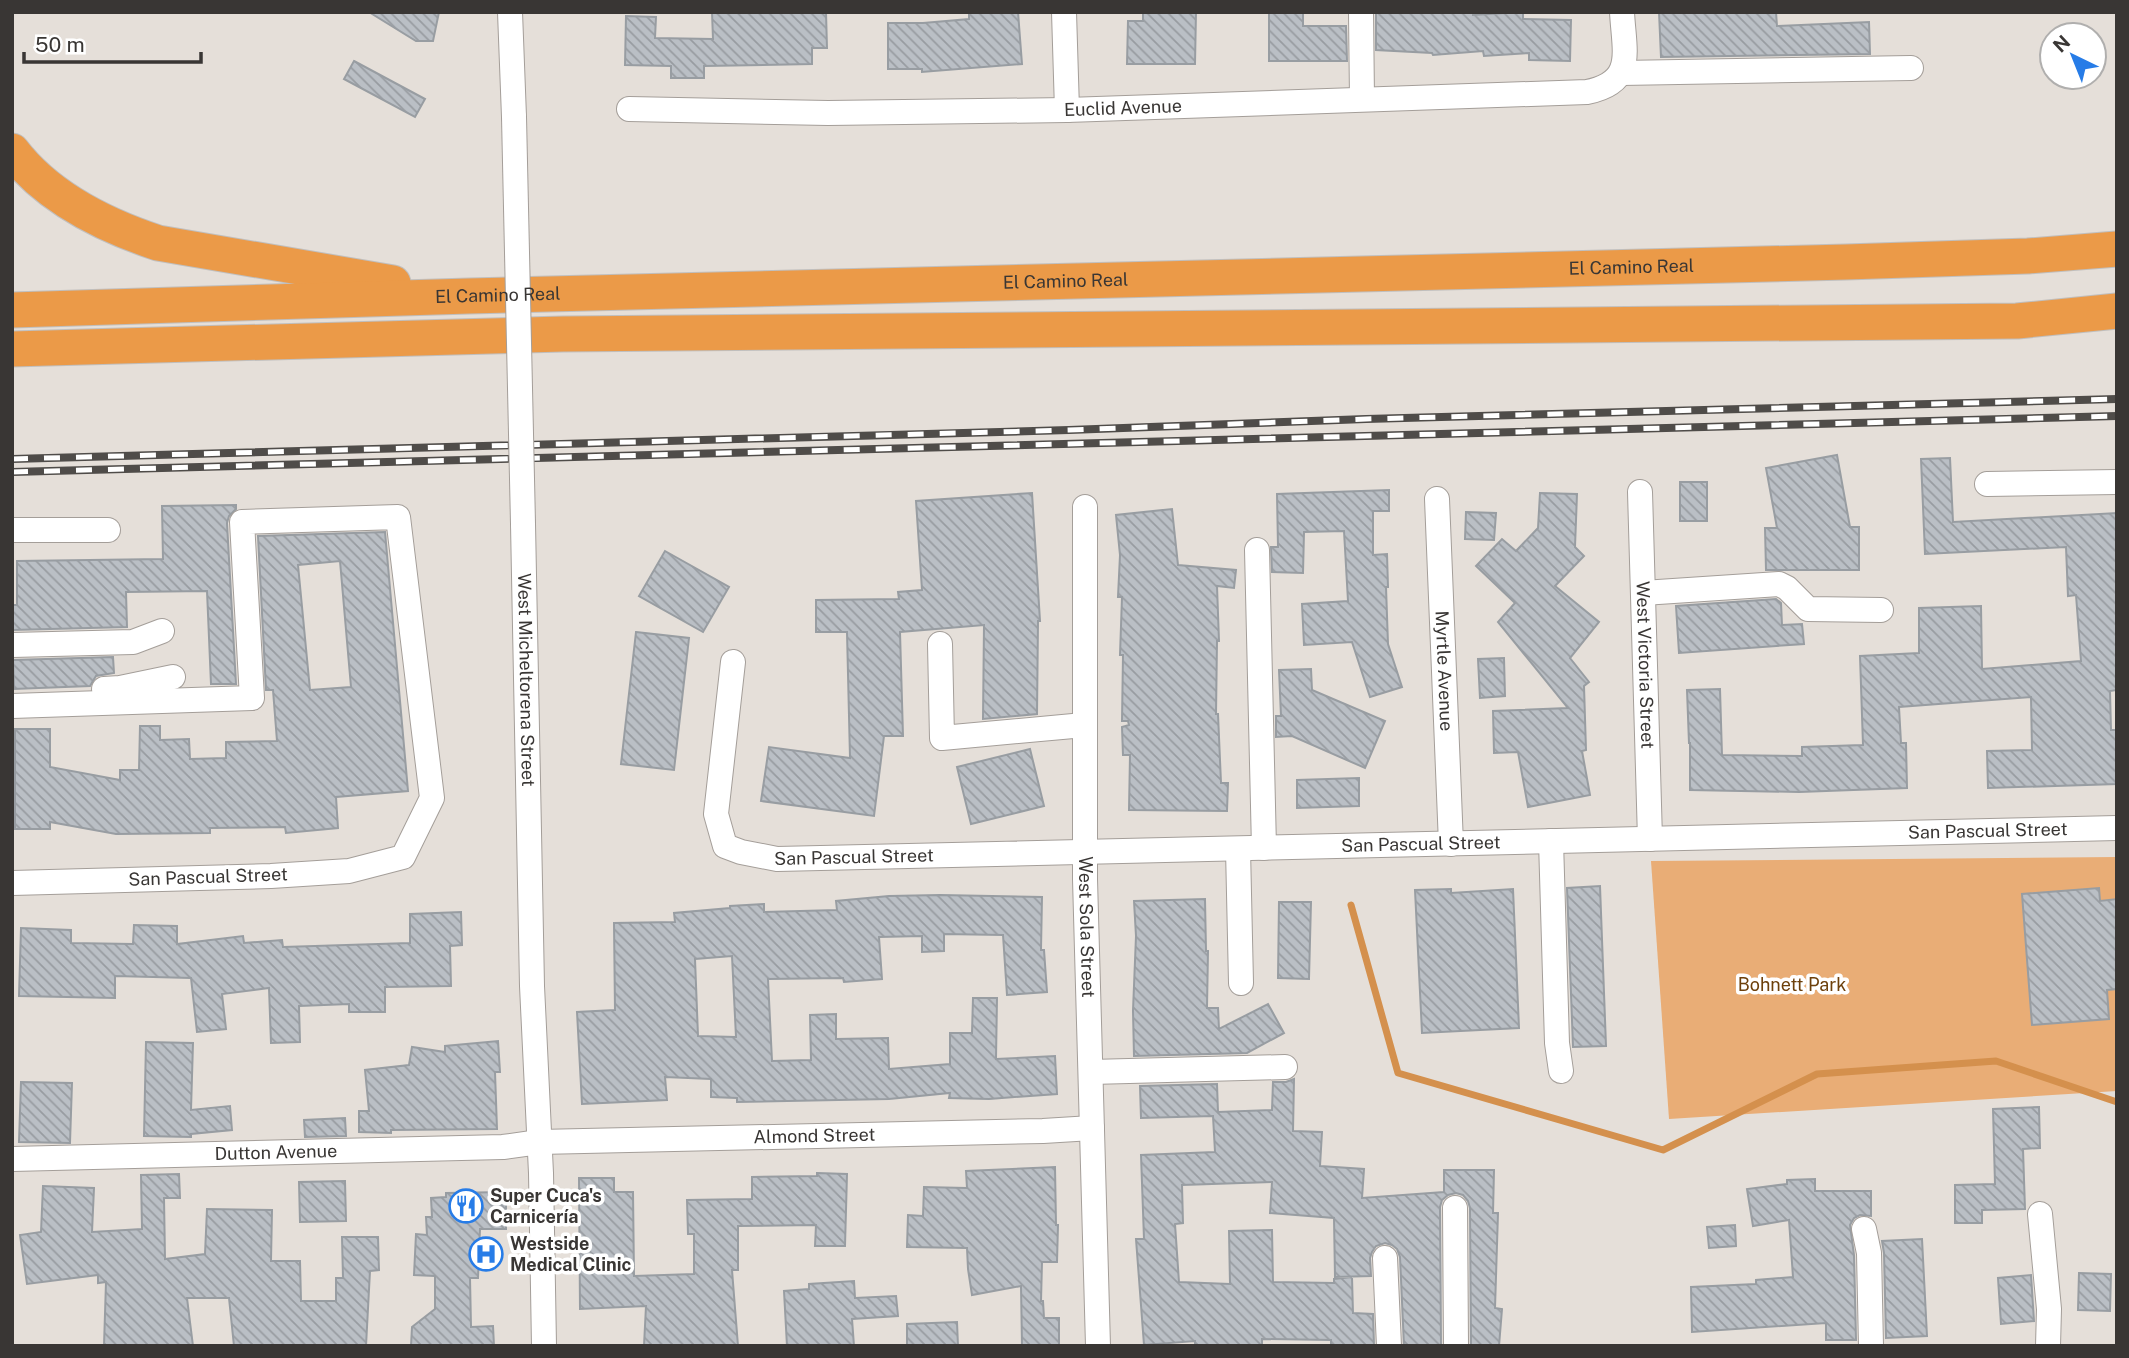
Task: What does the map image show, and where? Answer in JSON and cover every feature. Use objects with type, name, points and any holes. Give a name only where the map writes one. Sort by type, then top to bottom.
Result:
[{"type":"highway","points":[[12,151],[52,190],[85,212],[120,230],[158,243],[468,296]]},
{"type":"highway","name":"El Camino Real","points":[[12,310],[2028,257],[2117,249]]},
{"type":"highway","points":[[2017,321],[2117,311]]},
{"type":"highway","points":[[12,349],[563,334],[2017,321],[2117,325]]},
{"type":"street","name":"West Micheltorena Street","points":[[510,12],[531,973],[539,1142],[544,1346]]},
{"type":"street","points":[[1064,12],[1067,110]]},
{"type":"street","points":[[1362,12],[1362,99]]},
{"type":"street","points":[[1617,78],[1624,56],[1622,12]]},
{"type":"street","name":"Euclid Avenue","points":[[629,109],[828,113],[1067,110],[1587,92],[1601,89],[1617,78],[1911,68]]},
{"type":"street","points":[[1987,484],[2117,482]]},
{"type":"street","name":"West Victoria Street","points":[[1640,492],[1650,839]]},
{"type":"street","name":"Myrtle Avenue","points":[[1437,499],[1451,844]]},
{"type":"street","name":"West Sola Street","points":[[1085,507],[1085,853],[1098,1346]]},
{"type":"street","name":"San Pascual Street","points":[[12,706],[252,698],[242,522],[398,517],[432,798],[403,858],[336,872],[12,883]]},
{"type":"street","points":[[12,530],[108,530]]},
{"type":"street","points":[[1257,550],[1264,848]]},
{"type":"street","points":[[1643,593],[1779,584],[1787,588],[1808,610],[1881,610]]},
{"type":"street","points":[[12,645],[133,642],[162,631]]},
{"type":"street","points":[[940,644],[942,738],[1084,725]]},
{"type":"street","name":"San Pascual Street","points":[[733,662],[716,814],[724,846],[777,859],[2117,828]]},
{"type":"street","points":[[12,692],[120,688],[173,677]]},
{"type":"street","points":[[1551,841],[1557,1043],[1561,1071]]},
{"type":"street","points":[[1238,849],[1241,983]]},
{"type":"street","points":[[1091,1072],[1285,1066]]},
{"type":"street","name":"Almond Street","points":[[539,1142],[1092,1128]]},
{"type":"street","name":"Dutton Avenue","points":[[12,1159],[503,1147],[539,1142]]},
{"type":"street","points":[[1455,1208],[1456,1346]]},
{"type":"street","points":[[2040,1214],[2049,1309],[2048,1346]]},
{"type":"street","points":[[1864,1229],[1869,1253],[1871,1346]]},
{"type":"street","points":[[1882,1346],[1883,1252]]},
{"type":"street","points":[[1385,1258],[1389,1346]]},
{"type":"green space","name":"Bohnett Park","points":[[2117,857],[2117,1091],[1669,1119],[1651,861]]},
{"type":"building","points":[[369,12],[439,12],[433,41],[416,41]]},
{"type":"building","points":[[712,12],[826,12],[827,48],[812,48],[812,64],[704,66],[704,78],[671,78],[671,66],[625,65],[626,16],[656,17],[655,38],[713,39]]},
{"type":"building","points":[[969,12],[1018,12],[1022,64],[922,72],[922,69],[888,69],[888,23],[969,19]]},
{"type":"building","points":[[1143,12],[1196,12],[1195,64],[1127,64],[1128,21],[1143,21]]},
{"type":"building","points":[[1269,12],[1303,12],[1303,26],[1346,26],[1347,61],[1269,61]]},
{"type":"building","points":[[1376,12],[1473,12],[1473,15],[1523,12],[1523,19],[1571,20],[1570,61],[1529,60],[1529,53],[1484,56],[1483,51],[1433,55],[1376,50]]},
{"type":"building","points":[[1659,12],[1776,12],[1777,26],[1869,22],[1870,54],[1661,57]]},
{"type":"building","points":[[354,61],[425,99],[415,117],[344,79]]},
{"type":"building","points":[[1837,455],[1850,527],[1859,527],[1859,570],[1766,570],[1765,528],[1777,528],[1766,468]]},
{"type":"building","points":[[1950,458],[1953,522],[2117,513],[2117,690],[2110,691],[2111,730],[2117,730],[2117,784],[1988,788],[1987,751],[2032,750],[2031,697],[1899,707],[1901,743],[1906,743],[1907,788],[1799,792],[1690,790],[1687,690],[1720,689],[1722,755],[1802,756],[1802,747],[1863,745],[1860,656],[1919,653],[1919,608],[1981,606],[1982,669],[2081,661],[2076,595],[2068,596],[2066,547],[1925,554],[1921,459]]},
{"type":"building","points":[[1680,482],[1707,482],[1707,521],[1680,521]]},
{"type":"building","points":[[1389,490],[1389,511],[1373,511],[1373,555],[1387,554],[1388,644],[1402,687],[1370,697],[1352,642],[1304,645],[1302,604],[1348,601],[1344,531],[1304,532],[1303,573],[1272,572],[1271,547],[1278,547],[1277,494]]},
{"type":"building","points":[[1032,493],[1040,621],[1037,714],[983,719],[984,625],[900,632],[903,736],[884,736],[874,816],[761,801],[769,747],[850,758],[847,632],[816,632],[816,600],[899,599],[898,592],[922,590],[916,501]]},
{"type":"building","points":[[1540,493],[1577,494],[1575,547],[1584,556],[1555,586],[1599,622],[1570,658],[1589,682],[1584,686],[1586,750],[1582,751],[1590,795],[1528,807],[1518,752],[1494,753],[1493,711],[1568,708],[1498,622],[1515,603],[1476,566],[1502,539],[1516,551],[1538,528]]},
{"type":"building","points":[[236,505],[227,523],[236,684],[211,684],[207,591],[126,592],[127,627],[12,630],[12,605],[17,605],[17,561],[163,559],[162,506]]},
{"type":"building","points":[[1172,509],[1178,565],[1236,570],[1234,588],[1217,586],[1219,641],[1216,714],[1221,783],[1228,783],[1227,811],[1129,810],[1130,755],[1123,755],[1122,727],[1129,725],[1128,721],[1122,721],[1122,597],[1118,597],[1120,555],[1116,515]]},
{"type":"building","points":[[1466,512],[1496,513],[1494,540],[1465,539]]},
{"type":"building","points":[[385,532],[408,791],[336,797],[338,828],[286,833],[285,827],[210,828],[210,833],[116,834],[50,822],[50,829],[15,829],[15,729],[50,729],[50,767],[120,780],[120,770],[139,770],[140,726],[160,726],[160,740],[189,739],[190,759],[226,758],[226,742],[277,741],[273,690],[266,690],[258,536]],"holes":[[[340,561],[351,687],[310,690],[298,565]]]},
{"type":"building","points":[[665,551],[729,587],[703,632],[639,596]]},
{"type":"building","points":[[1776,599],[1781,603],[1782,625],[1802,624],[1804,644],[1679,653],[1676,606]]},
{"type":"building","points":[[636,632],[689,638],[674,770],[621,764]]},
{"type":"building","points":[[113,657],[114,673],[96,676],[90,686],[14,689],[13,660]]},
{"type":"building","points":[[1504,658],[1505,696],[1480,698],[1478,659]]},
{"type":"building","points":[[1311,669],[1312,690],[1385,721],[1365,768],[1292,736],[1276,737],[1276,716],[1281,716],[1279,670]]},
{"type":"building","points":[[1030,749],[1044,806],[971,824],[957,767]]},
{"type":"building","points":[[1359,778],[1359,806],[1297,808],[1297,780]]},
{"type":"building","points":[[1600,886],[1606,1046],[1573,1047],[1567,888]]},
{"type":"building","points":[[2099,888],[2100,901],[2117,899],[2117,989],[2107,990],[2109,1019],[2032,1025],[2022,894]]},
{"type":"building","points":[[1451,889],[1451,893],[1513,889],[1519,1028],[1422,1033],[1415,890]]},
{"type":"building","points":[[889,896],[1042,897],[1041,950],[1044,950],[1047,992],[1007,995],[1003,935],[944,934],[944,951],[922,952],[922,936],[879,937],[882,979],[844,982],[843,978],[768,979],[772,1061],[811,1060],[810,1015],[836,1014],[836,1039],[888,1038],[889,1069],[950,1064],[950,1033],[972,1033],[973,998],[997,998],[996,1059],[1055,1056],[1057,1094],[989,1099],[949,1098],[950,1093],[889,1099],[737,1102],[737,1098],[711,1097],[711,1079],[665,1077],[667,1100],[582,1104],[577,1012],[615,1010],[614,923],[675,922],[674,913],[764,904],[764,912],[837,910],[836,901]],"holes":[[[732,956],[736,1037],[698,1036],[695,959]]]},
{"type":"building","points":[[1205,899],[1207,1008],[1218,1008],[1219,1029],[1268,1004],[1284,1033],[1247,1053],[1134,1056],[1134,901]]},
{"type":"building","points":[[1279,902],[1311,902],[1309,979],[1278,978]]},
{"type":"building","points":[[461,912],[462,945],[450,946],[451,986],[385,987],[385,1012],[349,1012],[349,1004],[299,1006],[300,1042],[271,1043],[269,988],[222,994],[226,1029],[197,1032],[191,978],[115,976],[115,998],[19,996],[21,928],[71,930],[71,943],[133,944],[134,925],[177,926],[177,944],[243,936],[244,943],[282,940],[283,947],[410,943],[410,914]]},
{"type":"building","points":[[498,1041],[500,1072],[495,1072],[497,1129],[359,1132],[359,1111],[369,1111],[365,1070],[409,1065],[412,1047],[445,1052],[445,1046]]},
{"type":"building","points":[[146,1042],[193,1043],[191,1110],[230,1106],[232,1130],[191,1134],[191,1137],[144,1136]]},
{"type":"building","points":[[1294,1079],[1293,1131],[1322,1132],[1320,1166],[1364,1169],[1362,1198],[1444,1192],[1444,1170],[1494,1170],[1493,1213],[1498,1213],[1495,1308],[1502,1309],[1499,1346],[1471,1346],[1470,1208],[1463,1195],[1448,1195],[1442,1200],[1440,1207],[1441,1346],[1404,1346],[1400,1257],[1397,1249],[1385,1243],[1376,1246],[1370,1258],[1371,1276],[1335,1277],[1334,1218],[1270,1213],[1272,1182],[1182,1185],[1183,1223],[1175,1224],[1179,1282],[1230,1284],[1229,1231],[1272,1230],[1273,1282],[1334,1283],[1334,1279],[1352,1277],[1353,1313],[1373,1314],[1374,1346],[1331,1346],[1331,1340],[1262,1339],[1262,1346],[1195,1346],[1195,1341],[1144,1345],[1136,1239],[1144,1239],[1141,1155],[1215,1152],[1213,1116],[1141,1118],[1140,1086],[1217,1084],[1218,1112],[1272,1110],[1273,1082]]},
{"type":"building","points":[[21,1082],[72,1083],[70,1143],[19,1142]]},
{"type":"building","points":[[2039,1107],[2040,1148],[2023,1149],[2025,1209],[1982,1210],[1982,1223],[1955,1223],[1955,1185],[1995,1184],[1993,1109]]},
{"type":"building","points":[[345,1118],[346,1136],[305,1137],[304,1120]]},
{"type":"building","points":[[1055,1167],[1057,1262],[1042,1262],[1041,1301],[1044,1318],[1059,1318],[1059,1346],[1022,1346],[1021,1286],[972,1295],[967,1248],[907,1247],[908,1215],[923,1216],[924,1187],[967,1188],[966,1171]]},
{"type":"building","points":[[817,1173],[847,1174],[845,1246],[815,1246],[816,1225],[738,1226],[738,1270],[732,1270],[738,1346],[644,1346],[646,1306],[580,1309],[579,1178],[614,1178],[614,1192],[633,1192],[634,1276],[694,1274],[694,1234],[688,1234],[687,1200],[752,1199],[752,1177],[817,1176]]},
{"type":"building","points":[[179,1174],[180,1198],[164,1198],[165,1259],[205,1254],[207,1209],[272,1210],[271,1261],[300,1261],[301,1301],[336,1301],[336,1278],[343,1278],[342,1237],[378,1237],[379,1270],[370,1271],[366,1346],[234,1346],[229,1298],[187,1298],[193,1346],[104,1346],[106,1282],[98,1283],[98,1275],[27,1284],[20,1235],[41,1232],[43,1186],[94,1188],[92,1232],[142,1229],[141,1175]]},
{"type":"building","points":[[1815,1179],[1815,1191],[1871,1191],[1871,1216],[1860,1215],[1854,1218],[1850,1225],[1854,1255],[1856,1340],[1826,1340],[1826,1323],[1692,1332],[1691,1287],[1756,1284],[1756,1280],[1793,1277],[1789,1220],[1753,1226],[1747,1189],[1787,1184],[1787,1180]]},
{"type":"building","points":[[345,1181],[346,1221],[300,1222],[299,1182]]},
{"type":"building","points":[[506,1192],[506,1229],[480,1229],[478,1278],[470,1278],[471,1327],[493,1326],[494,1346],[411,1346],[412,1327],[435,1309],[435,1276],[414,1275],[416,1234],[427,1235],[426,1217],[432,1217],[431,1198],[446,1197],[446,1193]]},
{"type":"building","points":[[1735,1225],[1736,1246],[1709,1248],[1707,1227]]},
{"type":"building","points":[[1922,1239],[1927,1336],[1886,1338],[1882,1241]]},
{"type":"building","points":[[2079,1273],[2111,1274],[2110,1311],[2078,1310]]},
{"type":"building","points":[[2031,1275],[2034,1321],[2001,1324],[1998,1278]]},
{"type":"building","points":[[854,1281],[855,1298],[896,1296],[898,1316],[852,1319],[854,1346],[787,1346],[784,1291],[809,1289],[809,1284]]},
{"type":"building","points":[[957,1322],[958,1346],[907,1346],[907,1324]]},
{"type":"waterway","points":[[1351,905],[1398,1073],[1663,1150],[1817,1074],[1996,1061],[2117,1102]]},
{"type":"railway","points":[[12,459],[2117,399]]},
{"type":"railway","points":[[12,472],[2117,416]]},
{"type":"place","name":"Super Cuca's Carnicería","points":[[466,1206]]},
{"type":"place","name":"Westside Medical Clinic","points":[[486,1254]]}]
